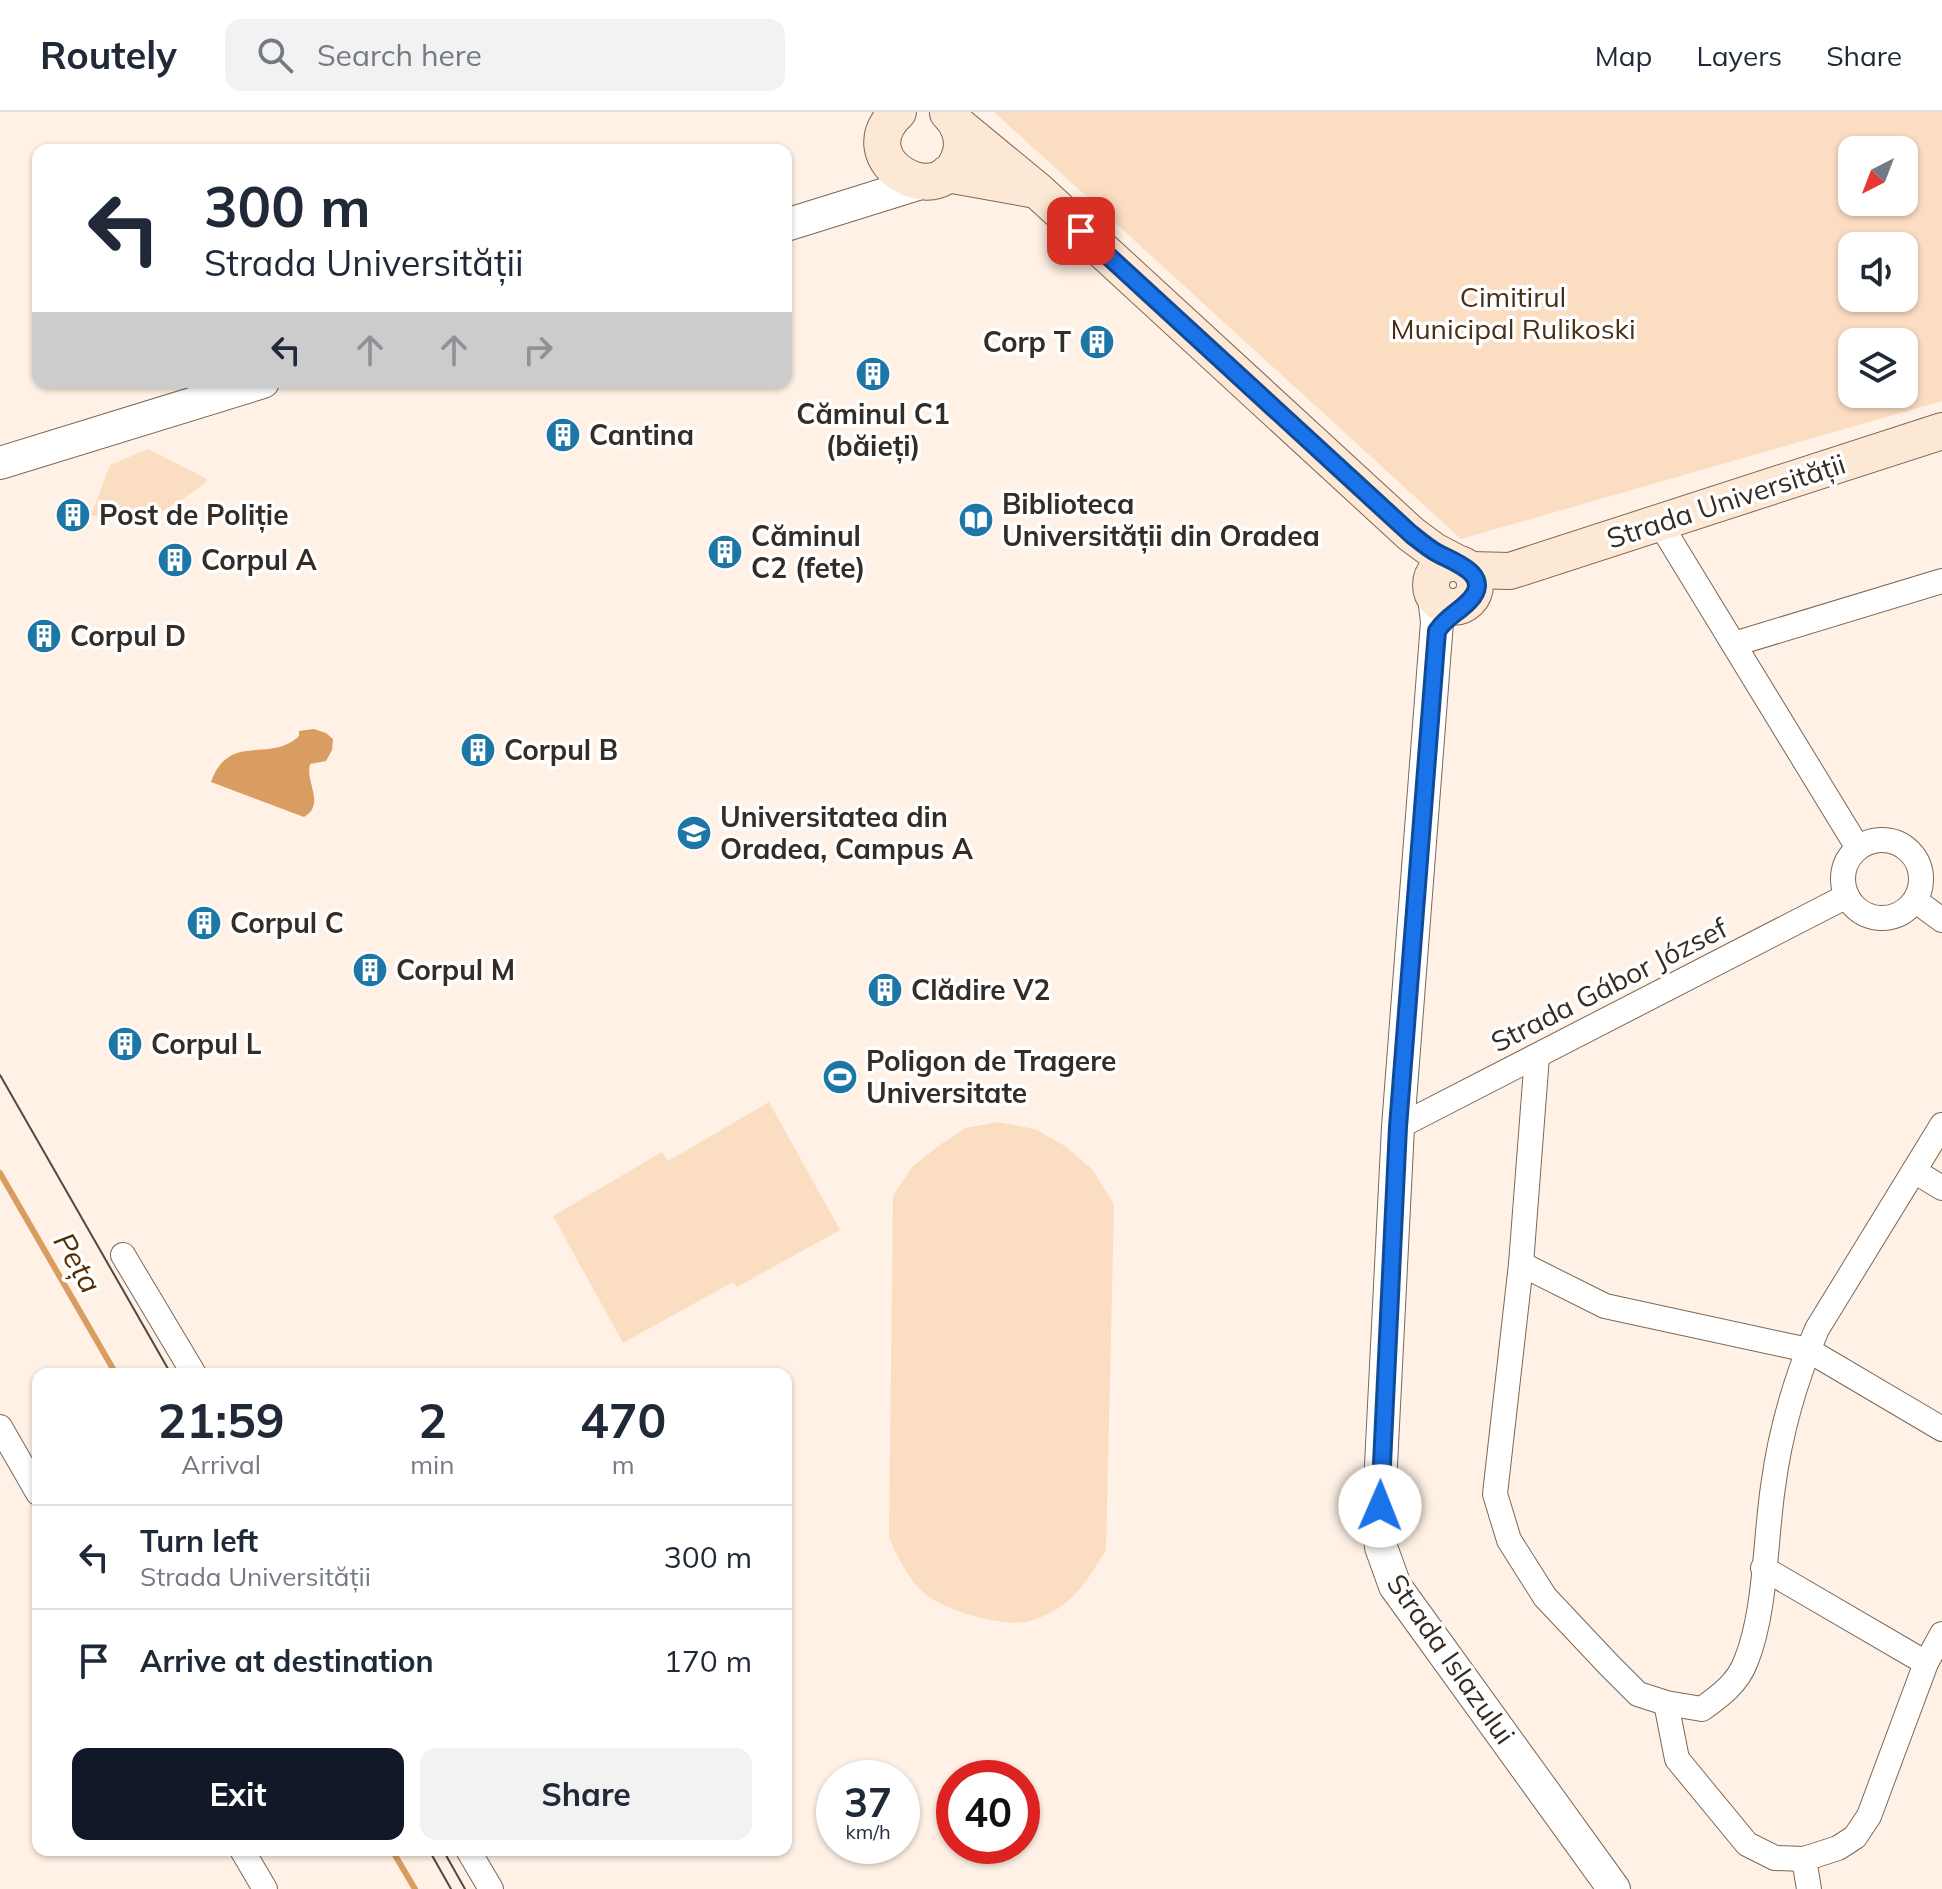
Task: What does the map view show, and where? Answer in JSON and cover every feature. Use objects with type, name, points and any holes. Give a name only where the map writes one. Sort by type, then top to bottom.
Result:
[{"type":"main road","points":[[935,178],[956,164],[961,152],[962,138],[952,119]]},
{"type":"main road","points":[[952,119],[1038,191],[1411,534],[1452,593]]},
{"type":"main road","points":[[889,125],[889,164],[898,174],[910,180],[935,178],[1038,191]]},
{"type":"main road","name":"Strada Universității","points":[[1452,593],[1510,571],[1942,431]]},
{"type":"street","points":[[853,205],[889,125]]},
{"type":"street","points":[[792,223],[935,178]]},
{"type":"street","points":[[0,463],[244,388]]},
{"type":"street","points":[[1659,522],[1858,848]]},
{"type":"street","points":[[1734,644],[1942,581]]},
{"type":"street","name":"Strada Islazului","points":[[1452,593],[1398,1127],[1379,1524],[1388,1571],[1413,1612],[1614,1889]]},
{"type":"street","points":[[1877,840],[1891,841],[1913,855],[1920,869],[1921,883],[1916,901],[1904,912],[1891,917],[1872,917],[1860,912],[1847,896],[1843,871],[1848,858],[1858,848],[1877,840]]},
{"type":"street","name":"Strada Gábor József","points":[[1398,1127],[1847,896]]},
{"type":"street","points":[[1916,901],[1942,920]]},
{"type":"street","points":[[1537,1056],[1521,1264],[1495,1494],[1509,1540],[1545,1597],[1638,1694],[1666,1703],[1702,1709],[1726,1692],[1745,1664],[1755,1634],[1781,1438],[1808,1350],[1817,1329],[1942,1125]]},
{"type":"street","points":[[1914,1171],[1942,1188]]},
{"type":"street","points":[[123,1255],[190,1368]]},
{"type":"street","points":[[1521,1264],[1605,1306],[1808,1350],[1942,1429]]},
{"type":"street","points":[[0,1427],[32,1483]]},
{"type":"street","points":[[1763,1568],[1926,1663]]},
{"type":"street","points":[[1666,1703],[1677,1759],[1747,1844],[1775,1858],[1804,1859],[1838,1848],[1855,1837],[1869,1816],[1926,1663],[1942,1634]]},
{"type":"street","points":[[246,1856],[265,1889]]},
{"type":"street","points":[[472,1856],[491,1889]]},
{"type":"street","points":[[1804,1859],[1809,1889]]},
{"type":"green space","name":"Cimitirul Municipal Rulikoski","points":[[994,112],[1942,112],[1942,401],[1918,408],[1918,328],[1838,328],[1838,408],[1918,408],[1461,539]]},
{"type":"green space","points":[[148,449],[207,479],[177,503],[152,515],[124,520],[91,515],[110,465]]},
{"type":"green space","points":[[769,1102],[840,1230],[737,1287],[733,1282],[623,1343],[553,1216],[662,1152],[668,1161]]},
{"type":"green space","points":[[998,1122],[1035,1129],[1065,1146],[1093,1170],[1114,1205],[1106,1550],[1086,1581],[1067,1601],[1039,1618],[1015,1623],[974,1616],[947,1607],[926,1595],[909,1576],[889,1538],[893,1196],[912,1167],[937,1147],[965,1128]]},
{"type":"shaded area","points":[[314,729],[333,739],[332,750],[326,761],[310,764],[314,806],[304,817],[211,782],[228,757],[239,752],[276,748],[299,736],[299,731]]},
{"type":"waterway","name":"Peța","points":[[0,1173],[113,1368]]},
{"type":"waterway","name":"Peța","points":[[396,1856],[415,1889]]},
{"type":"tram line","points":[[0,1075],[168,1368]]},
{"type":"tram line","points":[[432,1856],[451,1889]]},
{"type":"tram line","points":[[446,1856],[465,1889]]},
{"type":"place","name":"Corp T","points":[[1097,342]]},
{"type":"place","name":"Căminul C1 (băieți)","points":[[873,374]]},
{"type":"place","name":"Cantina","points":[[563,435]]},
{"type":"place","name":"Post de Poliție","points":[[73,515]]},
{"type":"place","name":"Biblioteca Universității din Oradea","points":[[976,520]]},
{"type":"place","name":"Căminul C2 (fete)","points":[[725,552]]},
{"type":"place","name":"Corpul A","points":[[175,560]]},
{"type":"place","name":"Corpul D","points":[[44,636]]},
{"type":"place","name":"Corpul B","points":[[478,750]]},
{"type":"place","name":"Universitatea din Oradea, Campus A","points":[[694,833]]},
{"type":"place","name":"Corpul C","points":[[204,923]]},
{"type":"place","name":"Corpul M","points":[[370,970]]},
{"type":"place","name":"Clădire V2","points":[[885,990]]},
{"type":"place","name":"Corpul L","points":[[125,1044]]},
{"type":"place","name":"Poligon de Tragere Universitate","points":[[840,1077]]},
{"type":"route","points":[[1081,231],[1411,534],[1434,551],[1470,570],[1476,584],[1469,602],[1437,631],[1398,1127],[1380,1506]]}]
